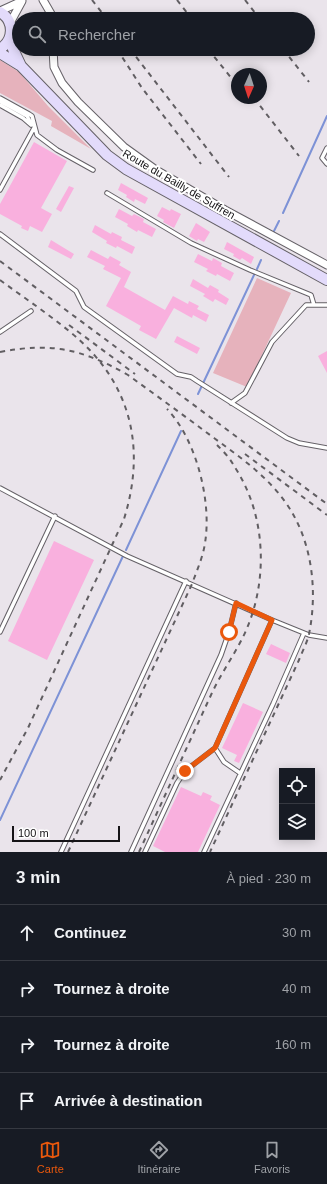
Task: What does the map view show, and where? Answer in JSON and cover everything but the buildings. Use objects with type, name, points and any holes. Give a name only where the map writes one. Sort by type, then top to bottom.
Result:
[{"type":"main road","points":[[0,12],[8,18],[10,23]]},
{"type":"main road","name":"Route du Bailly de Suffren","points":[[10,23],[12,29],[12,49]]},
{"type":"main road","points":[[0,49],[5,45],[11,36]]},
{"type":"main road","name":"Route du Bailly de Suffren","points":[[0,53],[22,66]]},
{"type":"main road","name":"Route du Bailly de Suffren","points":[[16,56],[22,66],[107,155],[126,169],[327,280]]},
{"type":"street","points":[[0,12],[23,0]]},
{"type":"street","points":[[16,12],[23,0]]},
{"type":"street","points":[[43,0],[50,12]]},
{"type":"street","points":[[10,23],[12,19]]},
{"type":"street","points":[[54,56],[54,67],[62,83],[78,102],[124,147],[156,170],[225,210],[327,265]]},
{"type":"lane","points":[[0,98],[32,116],[34,128],[0,190]]},
{"type":"lane","points":[[0,101],[27,116],[37,136],[57,150],[93,170]]},
{"type":"lane","points":[[0,105],[23,118],[34,128]]},
{"type":"lane","points":[[327,148],[322,158],[327,164]]},
{"type":"lane","points":[[107,193],[191,243],[250,270],[311,295],[314,305]]},
{"type":"lane","points":[[0,234],[76,291],[84,307],[177,374],[191,377],[198,381],[287,438],[298,443],[327,448]]},
{"type":"lane","points":[[231,403],[246,393],[272,342],[306,305],[327,305]]},
{"type":"lane","points":[[0,332],[31,311]]},
{"type":"lane","points":[[0,488],[55,516],[127,556],[272,620],[304,633],[327,638]]},
{"type":"lane","points":[[0,632],[55,516]]},
{"type":"lane","points":[[61,852],[186,581]]},
{"type":"lane","points":[[131,852],[221,655],[229,632],[236,603]]},
{"type":"lane","points":[[145,852],[177,783],[185,771],[215,748],[272,620]]},
{"type":"lane","points":[[204,852],[240,773],[274,704],[304,633]]},
{"type":"lane","points":[[215,748],[224,762],[240,773]]},
{"type":"shaded area","points":[[0,60],[19,72],[48,106],[91,149],[51,126],[52,121],[0,93]]},
{"type":"shaded area","points":[[257,278],[291,293],[247,387],[213,373]]},
{"type":"waterway","points":[[283,213],[327,116]]},
{"type":"waterway","points":[[274,231],[279,221]]},
{"type":"waterway","points":[[257,269],[261,260]]},
{"type":"waterway","points":[[198,394],[254,275]]},
{"type":"waterway","points":[[126,550],[181,431]]},
{"type":"waterway","points":[[0,820],[123,556]]},
{"type":"railway","points":[[92,0],[101,12]]},
{"type":"railway","points":[[177,0],[186,12]]},
{"type":"railway","points":[[245,0],[254,12]]},
{"type":"railway","points":[[121,56],[142,88],[201,164]]},
{"type":"railway","points":[[135,56],[229,177]]},
{"type":"railway","points":[[214,56],[231,78]]},
{"type":"railway","points":[[289,56],[309,82]]},
{"type":"railway","points":[[259,104],[299,156]]},
{"type":"railway","points":[[0,261],[327,504]]},
{"type":"railway","points":[[0,280],[44,311],[69,331],[90,350],[107,371],[119,393],[128,416],[133,440],[134,465],[131,492],[124,519],[28,728],[0,780]]},
{"type":"railway","points":[[69,325],[135,374]]},
{"type":"railway","points":[[0,352],[35,348],[66,350],[96,359],[128,375],[234,452],[262,476],[279,493],[295,517],[302,533],[311,566],[313,583],[312,617],[306,644],[210,852]]},
{"type":"railway","points":[[68,852],[192,584],[200,564],[204,548],[207,526],[204,490],[200,472],[186,437],[167,409]]},
{"type":"railway","points":[[139,852],[215,688],[243,637],[257,595],[261,550],[253,506],[245,485],[232,463],[217,445]]},
{"type":"railway","points":[[245,454],[327,515]]},
{"type":"route","points":[[185,771],[215,748],[272,620],[236,603],[229,632]]}]
